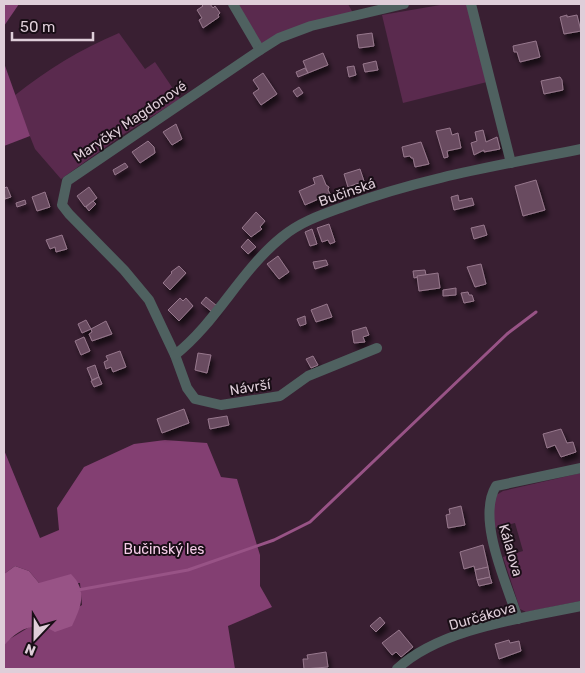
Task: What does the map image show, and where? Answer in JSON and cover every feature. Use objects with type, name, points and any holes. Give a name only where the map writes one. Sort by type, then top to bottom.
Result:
[{"type":"street","points":[[233,4],[260,50]]},
{"type":"street","name":"Maryčky Magdonové","points":[[175,355],[148,300],[124,270],[69,214],[62,204],[63,194],[68,181],[280,38],[311,26],[404,4]]},
{"type":"street","points":[[471,4],[511,163]]},
{"type":"street","name":"Bučinská","points":[[175,355],[189,344],[253,266],[282,237],[307,221],[363,200],[442,176],[581,149]]},
{"type":"street","name":"Návrší","points":[[175,355],[187,388],[195,399],[221,405],[280,396],[308,376],[377,348]]},
{"type":"street","name":"Kálalova","points":[[518,619],[490,529],[488,512],[490,496],[496,486],[581,468]]},
{"type":"street","name":"Durčákova","points":[[397,669],[426,649],[459,635],[518,619],[581,606]]},
{"type":"shaded area","points":[[234,4],[348,4],[353,13],[260,46]]},
{"type":"shaded area","points":[[446,4],[468,4],[487,82],[403,103],[382,15]]},
{"type":"shaded area","points":[[119,33],[145,69],[155,62],[180,99],[124,134],[61,179],[35,149],[14,96],[64,61],[90,46]]},
{"type":"shaded area","points":[[581,473],[581,601],[526,612],[520,609],[503,557],[523,551],[515,523],[494,528],[493,497],[503,491]]},
{"type":"shaded area","points":[[15,566],[29,571],[39,583],[71,574],[80,587],[81,593],[80,606],[72,626],[55,632],[41,627],[27,628],[15,635],[4,646],[4,574]]},
{"type":"green space","points":[[4,4],[19,4],[4,26]]},
{"type":"green space","points":[[4,63],[30,136],[4,146]]},
{"type":"green space","name":"Bučinský les","points":[[165,440],[207,443],[221,477],[237,479],[260,555],[260,586],[272,607],[228,626],[235,669],[4,669],[4,646],[8,640],[31,626],[46,626],[82,605],[80,583],[39,583],[29,571],[15,566],[4,574],[4,450],[40,538],[59,530],[57,508],[84,467],[134,444]]},
{"type":"building","points":[[201,4],[210,4],[213,8],[215,6],[220,13],[219,17],[203,28],[199,20],[202,18],[197,10],[203,6]]},
{"type":"building","points":[[567,15],[567,17],[577,15],[581,31],[564,34],[560,17]]},
{"type":"building","points":[[372,33],[374,46],[359,48],[357,35]]},
{"type":"building","points":[[536,41],[540,57],[520,62],[513,46]]},
{"type":"building","points":[[323,53],[328,65],[308,73],[303,61]]},
{"type":"building","points":[[376,61],[378,70],[365,72],[363,64]]},
{"type":"building","points":[[354,66],[356,75],[349,77],[347,67]]},
{"type":"building","points":[[305,68],[308,73],[298,77],[296,72]]},
{"type":"building","points":[[263,73],[277,94],[261,105],[253,93],[259,89],[253,80]]},
{"type":"building","points":[[560,77],[563,90],[544,94],[541,81]]},
{"type":"building","points":[[299,87],[303,93],[297,97],[293,91]]},
{"type":"building","points":[[176,124],[182,139],[172,145],[163,132]]},
{"type":"building","points":[[450,128],[452,135],[458,133],[461,148],[447,151],[448,157],[444,158],[436,131]]},
{"type":"building","points":[[483,130],[486,142],[497,137],[500,149],[484,152],[484,150],[474,155],[471,143],[477,141],[475,132]]},
{"type":"building","points":[[148,141],[154,147],[155,153],[140,163],[132,152]]},
{"type":"building","points":[[421,142],[429,164],[415,167],[413,158],[410,156],[404,157],[402,147]]},
{"type":"building","points":[[125,163],[128,167],[115,175],[113,170]]},
{"type":"building","points":[[360,169],[364,181],[348,187],[344,174]]},
{"type":"building","points":[[322,175],[326,185],[329,187],[330,194],[305,205],[299,191],[315,184],[313,178]]},
{"type":"building","points":[[536,180],[545,210],[523,216],[515,186]]},
{"type":"building","points":[[7,187],[11,197],[5,199],[4,188]]},
{"type":"building","points":[[89,187],[97,198],[85,207],[77,196]]},
{"type":"building","points":[[45,192],[50,207],[37,211],[32,197]]},
{"type":"building","points":[[458,195],[459,201],[472,198],[474,205],[454,210],[451,197]]},
{"type":"building","points":[[25,200],[26,204],[17,207],[16,203]]},
{"type":"building","points":[[93,201],[96,204],[89,211],[86,207]]},
{"type":"building","points":[[256,212],[265,221],[260,227],[262,229],[251,237],[242,228]]},
{"type":"building","points":[[329,224],[335,242],[330,244],[328,240],[322,242],[317,228]]},
{"type":"building","points":[[484,225],[487,235],[474,239],[471,228]]},
{"type":"building","points":[[312,229],[317,244],[310,246],[305,232]]},
{"type":"building","points":[[62,235],[67,249],[56,252],[55,247],[50,249],[46,240]]},
{"type":"building","points":[[248,239],[256,247],[248,254],[241,247]]},
{"type":"building","points":[[278,256],[289,272],[279,279],[267,264]]},
{"type":"building","points":[[326,260],[328,265],[315,269],[313,262]]},
{"type":"building","points":[[481,264],[486,284],[475,287],[467,267]]},
{"type":"building","points":[[179,266],[186,273],[170,290],[163,283],[171,272]]},
{"type":"building","points":[[425,270],[426,275],[414,278],[413,271]]},
{"type":"building","points":[[438,273],[440,288],[419,291],[417,276]]},
{"type":"building","points":[[456,288],[456,295],[443,296],[443,290]]},
{"type":"building","points":[[468,292],[469,295],[472,295],[474,301],[464,303],[461,293]]},
{"type":"building","points":[[206,297],[217,306],[212,312],[201,303]]},
{"type":"building","points":[[180,298],[183,301],[186,298],[193,306],[179,321],[168,310]]},
{"type":"building","points":[[327,304],[332,317],[316,322],[311,310]]},
{"type":"building","points":[[305,316],[306,324],[300,326],[297,319]]},
{"type":"building","points":[[86,320],[91,329],[82,333],[78,324]]},
{"type":"building","points":[[106,321],[112,334],[92,341],[89,334],[92,332],[91,329]]},
{"type":"building","points":[[366,327],[369,335],[363,337],[365,342],[354,343],[352,331]]},
{"type":"building","points":[[84,337],[90,351],[81,355],[75,341]]},
{"type":"building","points":[[120,351],[126,367],[113,372],[111,367],[106,369],[104,362],[108,360],[106,356]]},
{"type":"building","points":[[198,353],[211,355],[207,373],[195,370]]},
{"type":"building","points":[[313,356],[318,365],[311,368],[306,359]]},
{"type":"building","points":[[95,365],[99,377],[92,380],[87,368]]},
{"type":"building","points":[[99,377],[102,384],[94,387],[91,381]]},
{"type":"building","points":[[184,409],[189,423],[162,433],[157,419]]},
{"type":"building","points":[[227,416],[229,425],[210,429],[208,419]]},
{"type":"building","points":[[561,429],[567,443],[573,442],[576,452],[561,457],[555,445],[547,448],[543,434]]},
{"type":"building","points":[[461,506],[465,525],[448,528],[446,515],[450,514],[449,509]]},
{"type":"building","points":[[483,545],[488,567],[475,570],[474,566],[464,569],[460,552]]},
{"type":"building","points":[[488,567],[490,577],[477,580],[475,570]]},
{"type":"building","points":[[490,577],[492,583],[479,586],[477,580]]},
{"type":"building","points":[[380,617],[385,623],[376,632],[370,626]]},
{"type":"building","points":[[399,630],[413,647],[401,657],[396,652],[392,655],[382,643]]},
{"type":"building","points":[[509,640],[510,643],[519,641],[521,651],[499,659],[495,644]]},
{"type":"building","points":[[326,652],[328,667],[304,669],[303,659],[308,659],[307,655]]},
{"type":"waterway","points":[[78,590],[188,570],[274,540],[310,522],[507,334],[536,312]]}]
